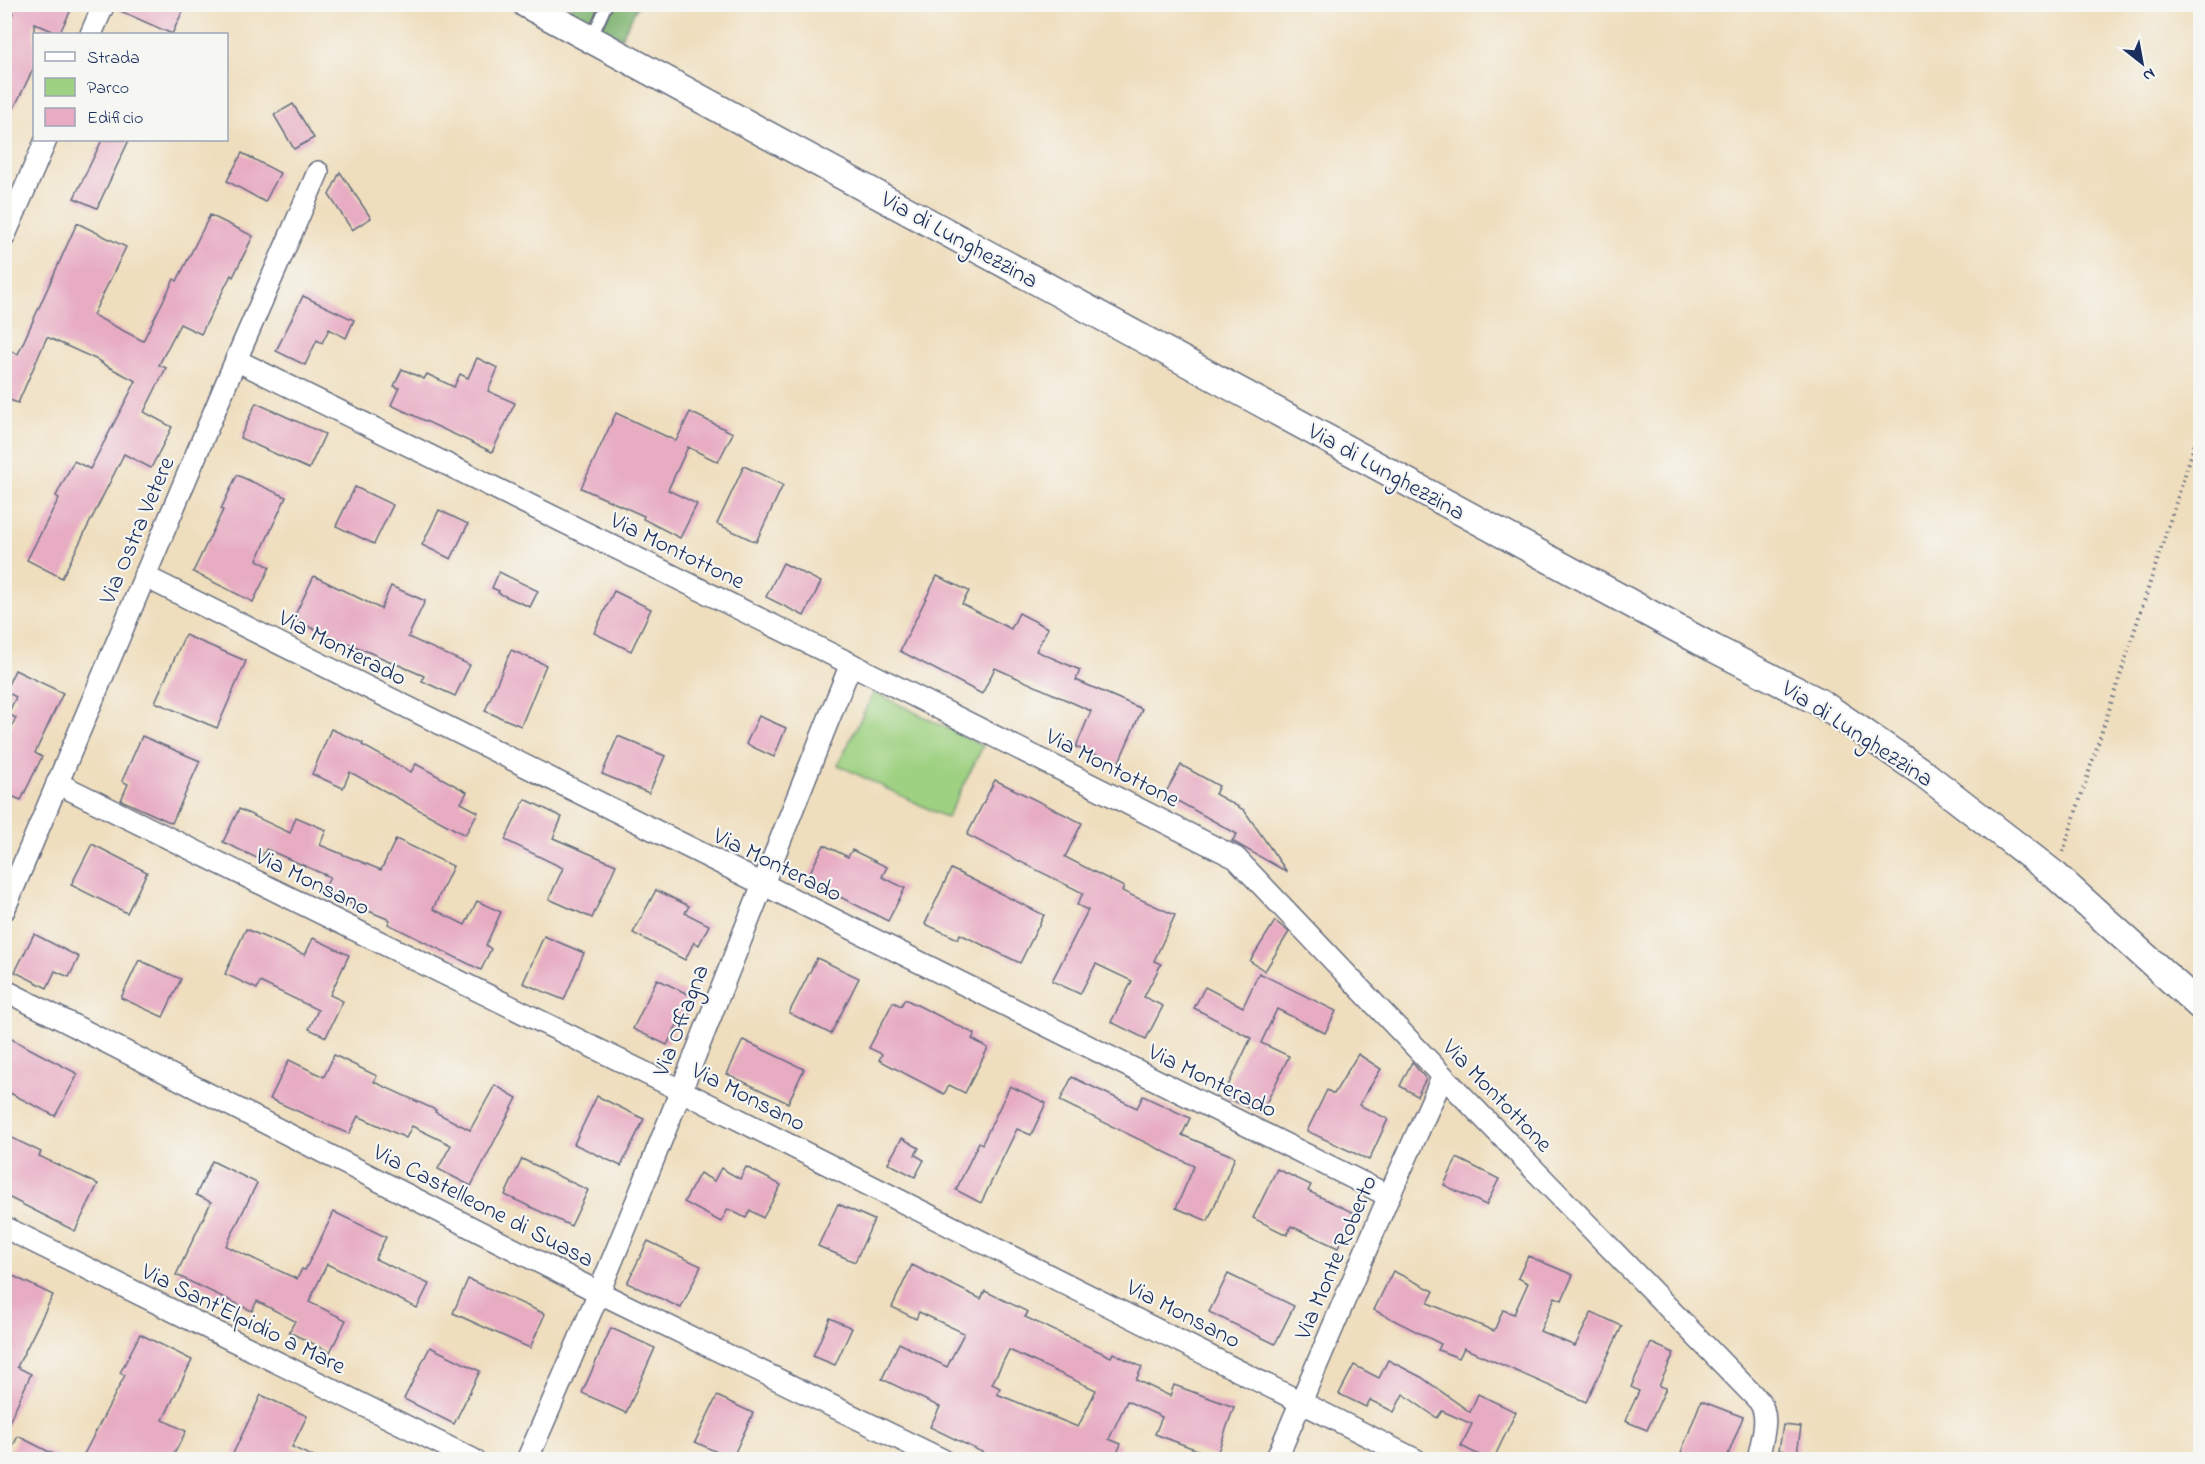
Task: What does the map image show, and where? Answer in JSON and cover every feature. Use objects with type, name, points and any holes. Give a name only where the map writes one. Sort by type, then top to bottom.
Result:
[{"type":"street","points":[[91,33],[104,4]]},
{"type":"street","name":"Via di Lunghezzina","points":[[526,4],[1713,648],[1819,702],[1923,773],[2055,875],[2200,1006]]},
{"type":"street","points":[[4,237],[46,141]]},
{"type":"street","name":"Via Ostra Vetere","points":[[4,910],[144,576],[318,172]]},
{"type":"street","name":"Via Montottone","points":[[236,360],[851,664],[1239,860],[1443,1076],[1759,1401],[1766,1419],[1758,1460]]},
{"type":"street","name":"Via Monterado","points":[[144,576],[1389,1196]]},
{"type":"street","name":"Via Offagna","points":[[527,1460],[600,1293],[761,884],[851,664]]},
{"type":"street","name":"Via Monsano","points":[[57,783],[680,1090],[1416,1460]]},
{"type":"street","name":"Via Castelleone di Suasa","points":[[4,990],[600,1293],[943,1460]]},
{"type":"street","name":"Via Monte Roberto","points":[[1276,1460],[1443,1076]]},
{"type":"street","name":"Via Sant'Elpidio a Mare","points":[[4,1227],[468,1456]]},
{"type":"lane","points":[[591,39],[608,4]]},
{"type":"path","points":[[2055,875],[2200,428]]},
{"type":"green space","points":[[572,5],[638,5],[621,38],[569,10]]},
{"type":"green space","points":[[874,692],[983,746],[947,818],[838,765]]},
{"type":"building","points":[[4,4],[74,4],[60,33],[34,23],[33,69],[4,129],[4,30],[13,13],[4,8]]},
{"type":"building","points":[[116,4],[186,4],[172,33],[116,9]]},
{"type":"building","points":[[293,104],[314,138],[294,149],[274,115]]},
{"type":"building","points":[[102,141],[129,141],[97,208],[74,198]]},
{"type":"building","points":[[242,153],[280,173],[265,202],[227,181]]},
{"type":"building","points":[[340,172],[371,218],[352,230],[329,195]]},
{"type":"building","points":[[210,215],[253,236],[201,334],[180,324],[159,365],[166,368],[144,412],[172,427],[151,468],[124,454],[62,578],[27,560],[59,498],[56,496],[74,461],[90,469],[136,381],[102,362],[47,337],[18,403],[4,398],[4,348],[18,354],[77,223],[126,247],[93,315],[143,341],[174,279],[177,281]]},
{"type":"building","points":[[303,296],[354,320],[346,338],[329,329],[322,343],[317,340],[305,365],[276,351]]},
{"type":"building","points":[[477,358],[498,368],[488,391],[515,403],[492,452],[391,405],[399,388],[394,386],[402,369],[424,379],[427,374],[454,387],[460,374],[468,378]]},
{"type":"building","points":[[256,403],[325,434],[309,469],[240,438]]},
{"type":"building","points":[[690,412],[733,433],[718,462],[688,447],[668,490],[697,504],[680,538],[643,519],[644,516],[581,488],[616,413],[676,441]]},
{"type":"building","points":[[744,466],[783,485],[756,542],[717,524]]},
{"type":"building","points":[[237,475],[286,497],[257,560],[270,567],[253,602],[193,572]]},
{"type":"building","points":[[355,487],[393,505],[374,544],[336,526]]},
{"type":"building","points":[[439,510],[468,524],[451,559],[422,545]]},
{"type":"building","points":[[783,563],[821,582],[804,616],[766,597]]},
{"type":"building","points":[[499,572],[538,591],[530,607],[492,588]]},
{"type":"building","points":[[314,576],[381,609],[391,586],[425,601],[408,637],[470,665],[455,696],[422,681],[424,676],[336,638],[336,640],[293,619]]},
{"type":"building","points":[[937,576],[969,591],[962,604],[1011,629],[1019,613],[1048,628],[1036,651],[1080,670],[1076,680],[1142,709],[1118,764],[1076,747],[1091,711],[995,668],[982,694],[900,651]]},
{"type":"building","points":[[614,591],[651,609],[631,651],[594,633]]},
{"type":"building","points":[[185,635],[246,661],[217,728],[155,702]]},
{"type":"building","points":[[511,650],[546,665],[521,726],[485,711]]},
{"type":"building","points":[[15,670],[63,693],[35,753],[42,757],[21,800],[4,793],[4,742],[16,718],[8,714],[16,697],[5,691]]},
{"type":"building","points":[[759,716],[786,728],[774,757],[746,744]]},
{"type":"building","points":[[331,729],[363,743],[362,745],[411,772],[416,764],[467,792],[461,803],[478,812],[465,835],[350,772],[343,788],[312,774]]},
{"type":"building","points":[[142,736],[200,761],[172,823],[121,800],[128,784],[122,781]]},
{"type":"building","points":[[618,736],[665,756],[649,793],[602,774]]},
{"type":"building","points":[[1181,765],[1219,786],[1215,794],[1244,810],[1287,872],[1232,841],[1237,834],[1165,794]]},
{"type":"building","points":[[995,780],[1082,823],[1065,857],[1124,887],[1122,891],[1175,915],[1154,961],[1161,964],[1144,997],[1163,1006],[1146,1039],[1111,1022],[1132,981],[1096,964],[1080,994],[1052,981],[1088,910],[1077,905],[1083,893],[967,835]]},
{"type":"building","points":[[525,799],[562,817],[553,838],[616,865],[592,918],[549,899],[563,868],[505,840]]},
{"type":"building","points":[[239,809],[290,833],[296,817],[326,830],[320,845],[381,870],[396,839],[453,866],[433,909],[465,925],[477,901],[501,912],[486,945],[491,949],[481,970],[388,924],[390,920],[323,892],[330,877],[266,849],[261,860],[223,842]]},
{"type":"building","points":[[92,844],[147,872],[127,913],[71,885]]},
{"type":"building","points":[[824,845],[848,857],[852,850],[887,867],[882,877],[905,888],[888,921],[806,880]]},
{"type":"building","points":[[951,869],[1044,915],[1020,963],[960,934],[958,939],[925,924]]},
{"type":"building","points":[[656,890],[689,906],[685,913],[709,925],[699,945],[694,942],[685,960],[633,933]]},
{"type":"building","points":[[1275,921],[1289,932],[1265,971],[1250,961]]},
{"type":"building","points":[[246,929],[305,955],[313,938],[349,955],[330,995],[343,1001],[326,1037],[309,1029],[318,1010],[260,982],[257,989],[225,974]]},
{"type":"building","points":[[34,934],[79,957],[69,977],[55,971],[47,988],[15,972]]},
{"type":"building","points":[[544,936],[584,953],[564,1000],[523,983]]},
{"type":"building","points":[[817,958],[859,978],[831,1034],[789,1013]]},
{"type":"building","points":[[139,960],[181,979],[163,1017],[121,998]]},
{"type":"building","points":[[1259,973],[1336,1011],[1325,1033],[1277,1009],[1261,1043],[1289,1056],[1261,1114],[1223,1096],[1251,1038],[1194,1008],[1205,987],[1243,1007]]},
{"type":"building","points":[[657,979],[696,998],[685,1021],[680,1019],[667,1045],[633,1029]]},
{"type":"building","points":[[905,999],[975,1034],[972,1039],[988,1048],[965,1093],[949,1085],[944,1094],[879,1060],[882,1054],[869,1048],[893,1002],[901,1006]]},
{"type":"building","points":[[4,1035],[78,1074],[55,1116],[4,1090]]},
{"type":"building","points":[[743,1040],[804,1069],[788,1103],[727,1074]]},
{"type":"building","points":[[1358,1054],[1381,1069],[1359,1105],[1388,1119],[1369,1160],[1307,1131],[1327,1090],[1334,1094]]},
{"type":"building","points":[[334,1055],[377,1076],[374,1082],[436,1110],[435,1112],[470,1130],[495,1085],[517,1098],[471,1186],[438,1169],[451,1145],[412,1126],[406,1138],[358,1116],[349,1134],[270,1099],[289,1060],[324,1077]]},
{"type":"building","points":[[1412,1062],[1426,1079],[1417,1096],[1400,1086]]},
{"type":"building","points":[[1072,1077],[1137,1108],[1143,1096],[1190,1118],[1182,1135],[1235,1157],[1208,1221],[1176,1208],[1194,1166],[1060,1101]]},
{"type":"building","points":[[1010,1086],[1046,1103],[1031,1135],[1017,1129],[981,1203],[956,1190],[979,1142],[982,1144]]},
{"type":"building","points":[[597,1096],[644,1119],[621,1166],[574,1144]]},
{"type":"building","points":[[4,1134],[41,1152],[39,1156],[98,1184],[75,1231],[4,1195]]},
{"type":"building","points":[[902,1138],[919,1148],[915,1155],[924,1160],[915,1177],[888,1163]]},
{"type":"building","points":[[1457,1158],[1499,1179],[1486,1205],[1444,1185]]},
{"type":"building","points":[[522,1159],[588,1190],[571,1226],[505,1195]]},
{"type":"building","points":[[212,1161],[257,1183],[226,1246],[297,1279],[302,1269],[305,1270],[334,1212],[386,1237],[375,1259],[429,1284],[417,1308],[327,1264],[309,1302],[346,1320],[330,1352],[289,1332],[295,1321],[257,1301],[252,1311],[176,1275],[211,1202],[196,1195]]},
{"type":"building","points":[[746,1167],[781,1185],[763,1218],[750,1210],[746,1218],[728,1209],[721,1222],[684,1202],[700,1173],[714,1181],[721,1168],[740,1179]]},
{"type":"building","points":[[1277,1169],[1311,1185],[1308,1191],[1354,1213],[1338,1248],[1291,1226],[1287,1235],[1253,1218]]},
{"type":"building","points":[[838,1204],[874,1220],[855,1262],[818,1246]]},
{"type":"building","points":[[648,1241],[701,1266],[681,1308],[627,1283]]},
{"type":"building","points":[[1528,1256],[1573,1275],[1562,1300],[1555,1297],[1540,1331],[1575,1346],[1592,1312],[1622,1326],[1586,1402],[1464,1348],[1459,1358],[1438,1350],[1441,1344],[1374,1310],[1393,1271],[1434,1291],[1428,1303],[1494,1331],[1503,1310],[1514,1314],[1528,1283],[1518,1278]]},
{"type":"building","points":[[912,1265],[981,1299],[985,1291],[1028,1312],[1025,1317],[1111,1357],[1113,1353],[1142,1367],[1136,1380],[1170,1396],[1174,1385],[1234,1407],[1216,1457],[1155,1434],[1162,1417],[1127,1401],[1109,1439],[1121,1444],[1114,1460],[986,1460],[988,1455],[930,1427],[940,1407],[882,1379],[899,1343],[947,1367],[964,1333],[919,1312],[916,1319],[892,1307]],"holes":[[[1009,1350],[1096,1390],[1078,1427],[997,1394],[1000,1388],[992,1384]]]},
{"type":"building","points":[[1228,1274],[1294,1306],[1275,1344],[1209,1312]]},
{"type":"building","points":[[11,1275],[53,1295],[17,1367],[31,1374],[4,1433],[4,1288]]},
{"type":"building","points":[[468,1279],[545,1314],[530,1348],[453,1313]]},
{"type":"building","points":[[830,1318],[852,1328],[835,1365],[813,1356]]},
{"type":"building","points":[[611,1328],[655,1348],[626,1413],[582,1393]]},
{"type":"building","points":[[140,1334],[192,1360],[163,1420],[186,1431],[171,1460],[81,1460],[125,1375],[120,1373]]},
{"type":"building","points":[[1651,1343],[1674,1353],[1659,1386],[1666,1388],[1647,1430],[1625,1421],[1639,1391],[1631,1387]]},
{"type":"building","points":[[430,1347],[480,1371],[454,1424],[404,1399]]},
{"type":"building","points":[[1388,1360],[1421,1377],[1470,1412],[1478,1394],[1516,1412],[1493,1460],[1461,1446],[1472,1424],[1442,1411],[1437,1418],[1403,1394],[1394,1412],[1370,1400],[1366,1407],[1339,1394],[1354,1365],[1379,1378]]},
{"type":"building","points":[[261,1395],[307,1416],[292,1447],[320,1460],[230,1460]]},
{"type":"building","points":[[717,1396],[753,1413],[732,1459],[695,1442]]},
{"type":"building","points":[[1701,1401],[1743,1417],[1726,1460],[1678,1460]]},
{"type":"building","points":[[1783,1425],[1801,1427],[1797,1453],[1779,1450]]},
{"type":"building","points":[[18,1436],[65,1460],[6,1460]]}]
